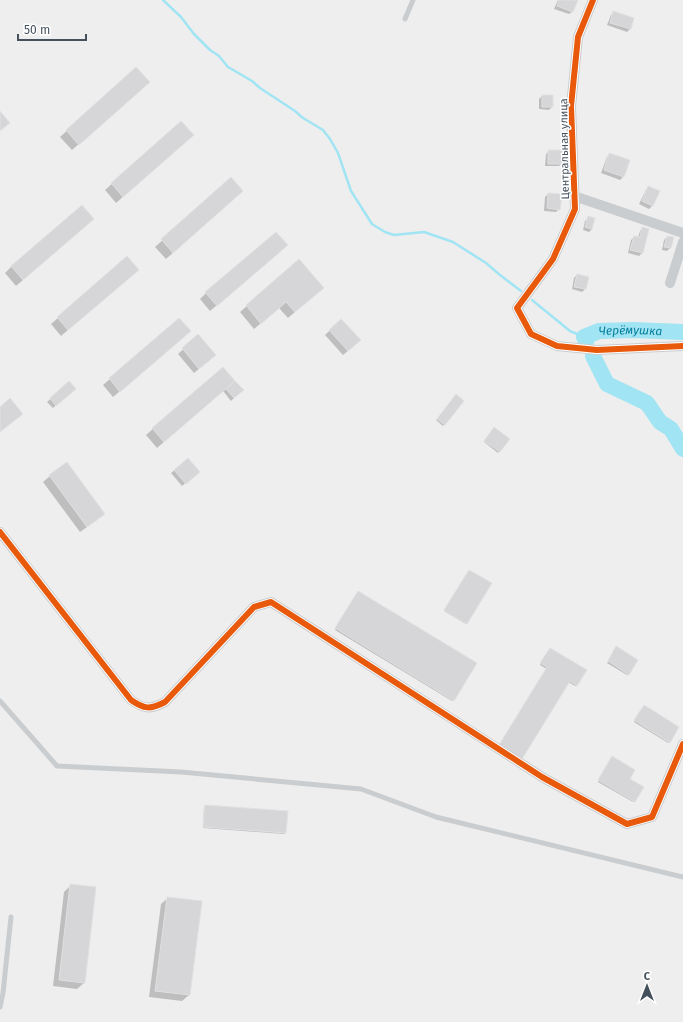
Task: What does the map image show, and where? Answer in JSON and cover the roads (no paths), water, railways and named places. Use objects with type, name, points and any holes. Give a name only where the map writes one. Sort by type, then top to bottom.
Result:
[{"type":"street","name":"Центральная улица","points":[[593,0],[578,37],[571,106],[575,209],[553,259],[517,308],[531,334],[557,346],[596,350],[683,346]]},
{"type":"street","points":[[574,196],[683,233]]},
{"type":"street","points":[[670,283],[683,242]]},
{"type":"street","points":[[0,532],[131,700],[142,707],[154,708],[165,702],[254,607],[272,602],[542,777],[627,824],[652,817],[683,744]]},
{"type":"lane","points":[[405,19],[413,0]]},
{"type":"lane","points":[[0,701],[57,766],[181,772],[361,789],[436,817],[683,877]]},
{"type":"lane","points":[[0,1007],[3,993],[11,916]]},
{"type":"waterway","points":[[163,0],[181,17],[194,34],[210,50],[219,56],[228,67],[252,81],[303,118],[323,130],[338,153],[351,191],[372,224],[385,232],[394,235],[424,232],[453,242],[486,263],[521,291]]},
{"type":"waterway","points":[[532,300],[570,331],[584,337]]},
{"type":"waterway","name":"Черёмушка","points":[[586,342],[584,337],[599,331],[633,330],[683,332]]},
{"type":"waterway","name":"Черёмушка","points":[[593,356],[607,384],[647,403],[660,422],[671,429],[683,449]]}]
